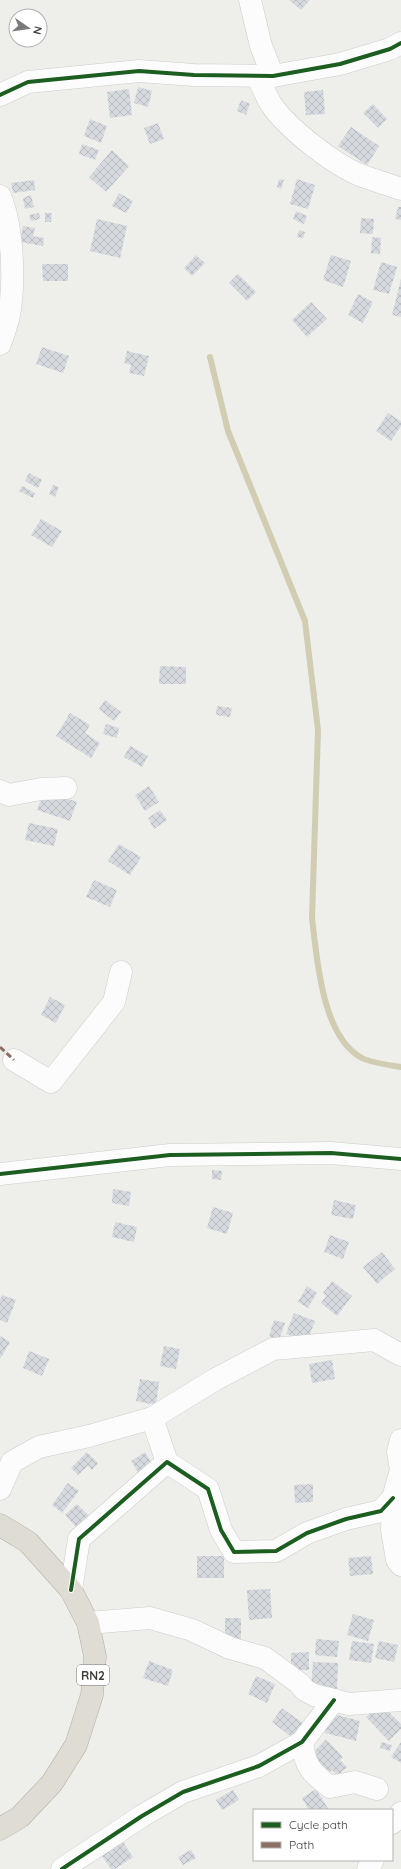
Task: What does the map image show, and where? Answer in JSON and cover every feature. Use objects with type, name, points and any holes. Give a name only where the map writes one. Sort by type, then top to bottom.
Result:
[{"type":"highway","name":"RN2","points":[[0,1525],[28,1542],[71,1590],[88,1623],[95,1656],[92,1696],[76,1745],[52,1783],[20,1817],[0,1829]]},
{"type":"street","points":[[250,0],[261,46],[271,104],[287,122],[306,139],[336,162],[360,175],[401,189]]},
{"type":"street","points":[[0,95],[28,82],[139,71],[265,76],[340,64],[390,49],[401,43]]},
{"type":"street","points":[[0,196],[11,238],[12,276],[9,315],[0,344]]},
{"type":"street","points":[[0,791],[9,795],[41,789],[66,788]]},
{"type":"street","points":[[14,1060],[51,1082],[114,1002],[121,972]]},
{"type":"street","points":[[0,1174],[170,1155],[331,1153],[401,1159]]},
{"type":"street","points":[[0,1489],[12,1462],[39,1447],[89,1436],[152,1418],[216,1379],[273,1349],[374,1340],[401,1355]]},
{"type":"street","points":[[152,1418],[167,1462],[208,1489],[221,1530],[234,1552],[276,1551],[307,1533],[346,1519],[381,1512],[393,1498]]},
{"type":"street","points":[[401,1440],[398,1452],[401,1470],[393,1498],[392,1530],[397,1560],[401,1565]]},
{"type":"street","points":[[71,1590],[79,1539],[167,1462]]},
{"type":"street","points":[[88,1623],[150,1618],[192,1630],[230,1648],[265,1658],[305,1690],[314,1695],[349,1704],[401,1700]]},
{"type":"street","points":[[62,1869],[142,1816],[183,1792],[259,1766],[302,1742],[334,1700]]},
{"type":"street","points":[[302,1742],[304,1758],[313,1773],[330,1787],[354,1782],[378,1789]]},
{"type":"street","points":[[393,1822],[401,1813]]},
{"type":"building","points":[[289,0],[310,0],[301,10]]},
{"type":"building","points":[[138,87],[152,91],[148,107],[134,103]]},
{"type":"building","points":[[129,89],[132,115],[110,118],[107,92]]},
{"type":"building","points":[[323,90],[325,114],[306,115],[304,92]]},
{"type":"building","points":[[241,100],[250,104],[246,115],[237,111]]},
{"type":"building","points":[[373,104],[387,119],[378,128],[363,113]]},
{"type":"building","points":[[90,119],[107,126],[101,143],[84,136]]},
{"type":"building","points":[[158,123],[164,139],[150,144],[144,128]]},
{"type":"building","points":[[351,127],[379,146],[367,165],[338,146]]},
{"type":"building","points":[[82,144],[99,150],[95,160],[79,154]]},
{"type":"building","points":[[112,150],[129,166],[106,192],[89,177]]},
{"type":"building","points":[[279,179],[284,180],[281,189],[277,187]]},
{"type":"building","points":[[297,179],[315,185],[308,209],[290,204]]},
{"type":"building","points":[[34,180],[35,190],[13,193],[11,183]]},
{"type":"building","points":[[119,193],[133,201],[126,213],[112,206]]},
{"type":"building","points":[[31,195],[34,207],[25,209],[23,198]]},
{"type":"building","points":[[398,207],[401,207],[401,220],[395,219]]},
{"type":"building","points":[[296,211],[307,216],[304,224],[293,219]]},
{"type":"building","points":[[39,213],[40,219],[31,221],[29,215]]},
{"type":"building","points":[[45,213],[52,213],[51,222],[45,222]]},
{"type":"building","points":[[361,218],[374,219],[373,234],[360,233]]},
{"type":"building","points":[[97,219],[127,226],[120,258],[90,251]]},
{"type":"building","points":[[23,226],[35,228],[33,236],[44,238],[43,246],[20,242]]},
{"type":"building","points":[[299,230],[305,232],[303,238],[297,237]]},
{"type":"building","points":[[372,237],[381,238],[380,254],[371,253]]},
{"type":"building","points":[[196,255],[205,263],[192,276],[184,268]]},
{"type":"building","points":[[331,255],[351,261],[343,287],[323,280]]},
{"type":"building","points":[[381,262],[397,267],[389,294],[373,290]]},
{"type":"building","points":[[42,264],[68,264],[68,281],[43,281]]},
{"type":"building","points":[[238,274],[256,292],[247,301],[229,283]]},
{"type":"building","points":[[401,279],[401,317],[392,315]]},
{"type":"building","points":[[358,294],[373,302],[363,323],[348,315]]},
{"type":"building","points":[[311,302],[327,319],[307,337],[292,320]]},
{"type":"building","points":[[42,347],[69,356],[63,373],[36,364]]},
{"type":"building","points":[[127,351],[149,356],[144,376],[129,373],[131,365],[124,363]]},
{"type":"building","points":[[388,413],[401,421],[401,426],[391,441],[376,431]]},
{"type":"building","points":[[29,473],[42,480],[38,488],[25,481]]},
{"type":"building","points":[[53,485],[59,487],[55,497],[49,494]]},
{"type":"building","points":[[22,486],[35,493],[33,498],[19,491]]},
{"type":"building","points":[[41,519],[62,531],[52,547],[31,535]]},
{"type":"building","points":[[160,666],[186,667],[186,684],[159,684]]},
{"type":"building","points":[[105,700],[121,712],[114,721],[99,709]]},
{"type":"building","points":[[217,706],[232,708],[230,717],[216,715]]},
{"type":"building","points":[[70,713],[90,725],[85,733],[100,743],[91,758],[56,736]]},
{"type":"building","points":[[106,724],[119,728],[117,738],[103,734]]},
{"type":"building","points":[[130,746],[148,756],[142,767],[124,757]]},
{"type":"building","points":[[149,786],[159,802],[145,811],[135,795]]},
{"type":"building","points":[[44,791],[77,802],[70,821],[37,810]]},
{"type":"building","points":[[160,810],[167,820],[154,829],[148,818]]},
{"type":"building","points":[[29,823],[58,829],[54,846],[25,840]]},
{"type":"building","points":[[119,844],[141,857],[130,875],[108,861]]},
{"type":"building","points":[[94,880],[117,890],[110,907],[86,897]]},
{"type":"building","points":[[50,997],[65,1005],[56,1023],[41,1015]]},
{"type":"building","points":[[212,1170],[222,1171],[221,1180],[212,1179]]},
{"type":"building","points":[[113,1189],[131,1192],[129,1206],[112,1203]]},
{"type":"building","points":[[334,1200],[356,1205],[353,1219],[331,1215]]},
{"type":"building","points":[[213,1207],[233,1213],[227,1234],[207,1228]]},
{"type":"building","points":[[115,1222],[137,1227],[134,1242],[112,1237]]},
{"type":"building","points":[[330,1235],[349,1242],[343,1259],[324,1252]]},
{"type":"building","points":[[382,1252],[395,1269],[377,1284],[363,1267]]},
{"type":"building","points":[[332,1281],[352,1296],[337,1316],[321,1303],[326,1296],[323,1293]]},
{"type":"building","points":[[307,1286],[317,1293],[308,1308],[298,1302]]},
{"type":"building","points":[[2,1295],[16,1300],[7,1323],[0,1320],[0,1300]]},
{"type":"building","points":[[294,1313],[315,1321],[307,1342],[286,1334]]},
{"type":"building","points":[[274,1320],[285,1323],[279,1340],[269,1336]]},
{"type":"building","points":[[1,1336],[10,1342],[0,1359],[0,1338]]},
{"type":"building","points":[[164,1346],[180,1349],[176,1369],[160,1366]]},
{"type":"building","points":[[29,1351],[49,1359],[42,1376],[23,1368]]},
{"type":"building","points":[[332,1360],[335,1379],[312,1383],[309,1364]]},
{"type":"building","points":[[140,1379],[159,1382],[156,1405],[136,1401]]},
{"type":"building","points":[[87,1452],[98,1463],[92,1470],[88,1466],[78,1475],[71,1468]]},
{"type":"building","points":[[145,1452],[155,1468],[141,1477],[131,1461]]},
{"type":"building","points":[[68,1483],[79,1491],[62,1513],[52,1505]]},
{"type":"building","points":[[313,1484],[313,1502],[295,1503],[294,1485]]},
{"type":"building","points":[[77,1504],[90,1517],[78,1529],[65,1515]]},
{"type":"building","points":[[197,1556],[224,1556],[224,1578],[197,1578]]},
{"type":"building","points":[[371,1556],[373,1574],[350,1576],[348,1558]]},
{"type":"building","points":[[270,1589],[272,1618],[249,1620],[247,1590]]},
{"type":"building","points":[[353,1614],[374,1620],[368,1641],[347,1635]]},
{"type":"building","points":[[225,1618],[241,1618],[241,1640],[225,1640]]},
{"type":"building","points":[[316,1639],[339,1641],[337,1657],[315,1655]]},
{"type":"building","points":[[352,1641],[374,1644],[371,1663],[349,1660]]},
{"type":"building","points":[[379,1641],[398,1645],[394,1662],[375,1658]]},
{"type":"building","points":[[309,1652],[309,1670],[291,1670],[291,1653]]},
{"type":"building","points":[[149,1661],[173,1670],[168,1686],[143,1678]]},
{"type":"building","points":[[313,1662],[338,1663],[337,1689],[311,1689]]},
{"type":"building","points":[[256,1676],[275,1684],[267,1703],[248,1694]]},
{"type":"building","points":[[380,1703],[401,1724],[401,1729],[389,1741],[366,1717]]},
{"type":"building","points":[[282,1708],[304,1724],[294,1739],[272,1722]]},
{"type":"building","points":[[329,1713],[360,1721],[356,1741],[325,1733]]},
{"type":"building","points":[[326,1739],[343,1757],[340,1760],[347,1767],[337,1776],[332,1770],[326,1776],[308,1758]]},
{"type":"building","points":[[381,1742],[392,1745],[390,1751],[380,1748]]},
{"type":"building","points":[[401,1742],[401,1763],[391,1757]]},
{"type":"building","points":[[316,1789],[328,1809],[308,1809],[302,1798]]},
{"type":"building","points":[[233,1790],[239,1800],[222,1810],[216,1800]]},
{"type":"building","points":[[123,1842],[133,1857],[115,1869],[111,1869],[102,1856]]},
{"type":"building","points":[[191,1850],[196,1858],[183,1865],[178,1857]]},
{"type":"waterway","points":[[210,357],[228,431],[305,621],[318,730],[312,918],[319,975],[324,996],[338,1033],[349,1048],[366,1060],[401,1067]]},
{"type":"marked path","points":[[0,1047],[14,1060]]},
{"type":"cycle path","points":[[0,95],[28,82],[139,71],[194,75],[273,76],[340,64],[390,49],[401,43]]},
{"type":"cycle path","points":[[0,1174],[170,1155],[331,1153],[401,1159]]},
{"type":"cycle path","points":[[71,1590],[79,1539],[167,1462],[208,1489],[221,1530],[234,1552],[276,1551],[307,1533],[346,1519],[381,1511],[393,1498]]},
{"type":"cycle path","points":[[62,1869],[142,1816],[183,1792],[259,1766],[302,1742],[334,1700]]}]
